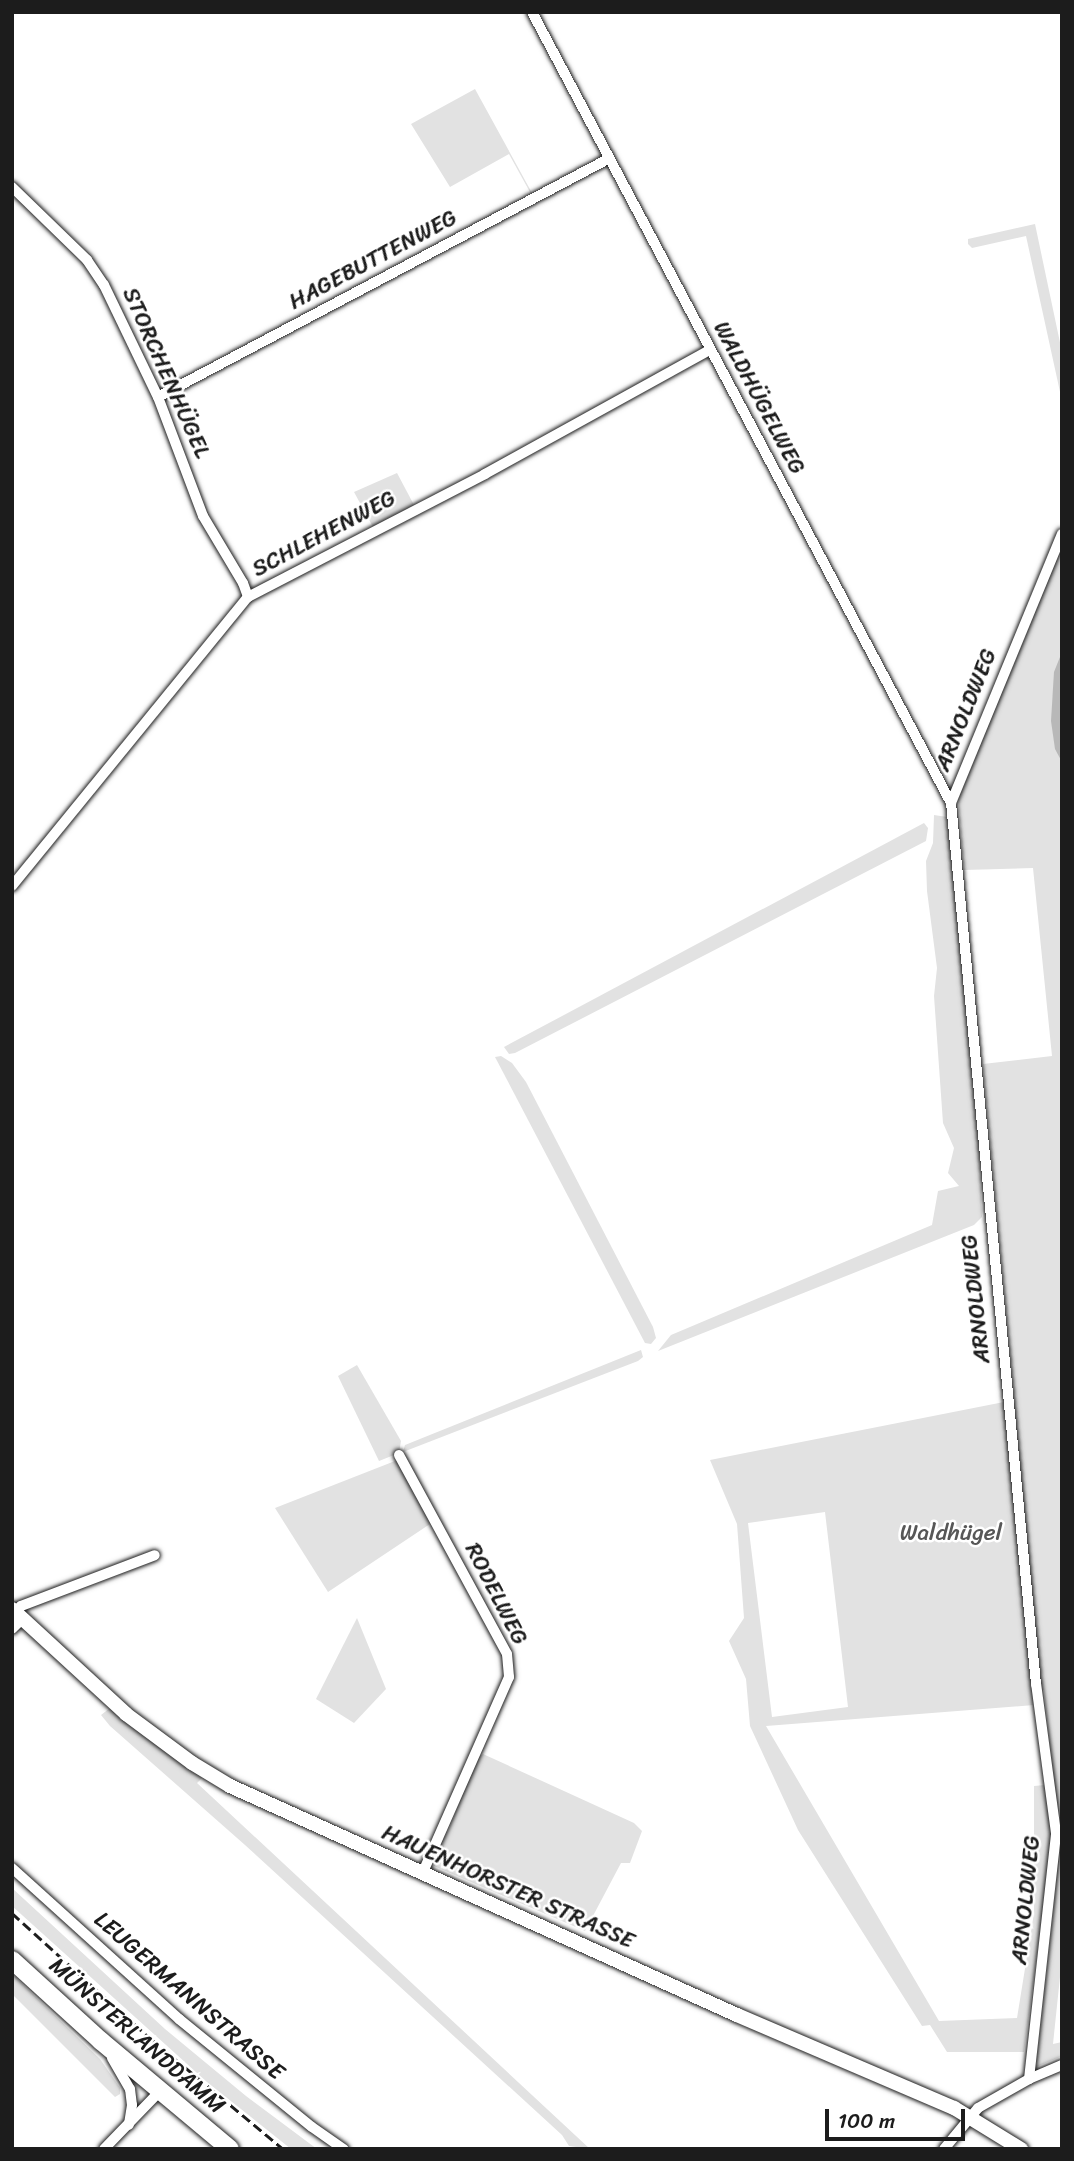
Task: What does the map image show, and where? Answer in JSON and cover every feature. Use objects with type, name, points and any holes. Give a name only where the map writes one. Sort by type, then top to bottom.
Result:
[{"type":"main road","name":"MÜNSTERLANDDAMM","points":[[12,1961],[101,2041],[230,2149]]},
{"type":"street","name":"WALDHÜGELWEG","points":[[532,12],[951,803]]},
{"type":"street","name":"HAGEBUTTENWEG","points":[[158,397],[608,159]]},
{"type":"street","name":"STORCHENHÜGEL","points":[[12,187],[87,260],[99,277],[129,332],[158,397],[203,516],[243,583],[248,597]]},
{"type":"street","name":"SCHLEHENWEG","points":[[12,886],[248,597],[485,474],[710,350]]},
{"type":"street","name":"ARNOLDWEG","points":[[1029,2079],[1056,1833],[1036,1684],[951,803],[1062,534]]},
{"type":"street","name":"RODELWEG","points":[[399,1455],[508,1654],[509,1677],[423,1872]]},
{"type":"street","points":[[15,1617],[21,1606],[155,1555]]},
{"type":"street","name":"HAUENHORSTER STRASSE","points":[[15,1617],[126,1714],[192,1763],[272,1808],[975,2113],[1021,2149]]},
{"type":"street","name":"LEUGERMANNSTRASSE","points":[[12,1868],[178,2019],[290,2110],[344,2149]]},
{"type":"street","points":[[101,2041],[123,2072],[130,2089],[132,2105],[129,2125]]},
{"type":"street","points":[[944,2149],[975,2113],[1029,2079],[1062,2065]]},
{"type":"street","points":[[104,2149],[160,2091]]},
{"type":"green space","points":[[475,89],[531,194],[509,154],[450,187],[411,124]]},
{"type":"green space","points":[[1035,224],[1062,352],[1062,401],[1026,236],[972,248],[968,244],[968,239]]},
{"type":"green space","points":[[397,473],[414,505],[373,527],[354,492]]},
{"type":"green space","name":"Waldhügel","points":[[1062,547],[1062,1958],[1053,2044],[1062,2042],[1062,2056],[1036,2067],[1056,1887],[1059,1829],[1044,1690],[1034,1691],[1034,1705],[766,1726],[939,2021],[1017,2018],[1034,1913],[1034,1786],[1045,1785],[1053,1833],[1024,2052],[947,2052],[930,2025],[922,2026],[798,1830],[750,1726],[746,1679],[729,1641],[744,1618],[737,1524],[710,1460],[1004,1402],[1005,1405],[1015,1403],[983,1064],[1052,1056],[1033,868],[964,870],[958,796]],"holes":[[[825,1512],[848,1707],[772,1717],[748,1523]]]},
{"type":"green space","points":[[934,815],[947,817],[948,825],[979,1147],[982,1217],[974,1225],[658,1351],[671,1335],[932,1225],[938,1191],[959,1186],[948,1173],[954,1148],[943,1123],[934,996],[937,968],[926,861],[933,843]]},
{"type":"green space","points":[[924,823],[928,828],[926,841],[515,1053],[509,1054],[504,1047]]},
{"type":"green space","points":[[501,1056],[512,1063],[526,1082],[653,1327],[656,1338],[651,1344],[645,1343],[495,1057]]},
{"type":"green space","points":[[641,1350],[643,1357],[638,1361],[403,1452],[405,1445]]},
{"type":"green space","points":[[357,1365],[401,1441],[399,1453],[379,1461],[338,1376]]},
{"type":"green space","points":[[400,1461],[433,1522],[328,1592],[275,1508]]},
{"type":"green space","points":[[357,1618],[386,1689],[354,1723],[316,1699]]},
{"type":"green space","points":[[110,1708],[202,1778],[197,1783],[590,2149],[569,2146],[562,2135],[245,1845],[110,1726],[101,1715]]},
{"type":"green space","points":[[483,1754],[634,1823],[642,1831],[630,1863],[621,1863],[585,1931],[434,1866],[432,1859],[449,1829],[477,1758]]},
{"type":"green space","points":[[12,1888],[165,2029],[246,2096],[317,2149],[291,2149],[207,2082],[12,1906]]},
{"type":"green space","points":[[12,1974],[100,2059],[120,2088],[120,2094],[115,2097],[12,1994]]},
{"type":"shaded area","points":[[1062,652],[1062,762],[1055,749],[1051,721],[1054,672]]},
{"type":"railway","points":[[12,1913],[150,2038],[283,2149]]}]
